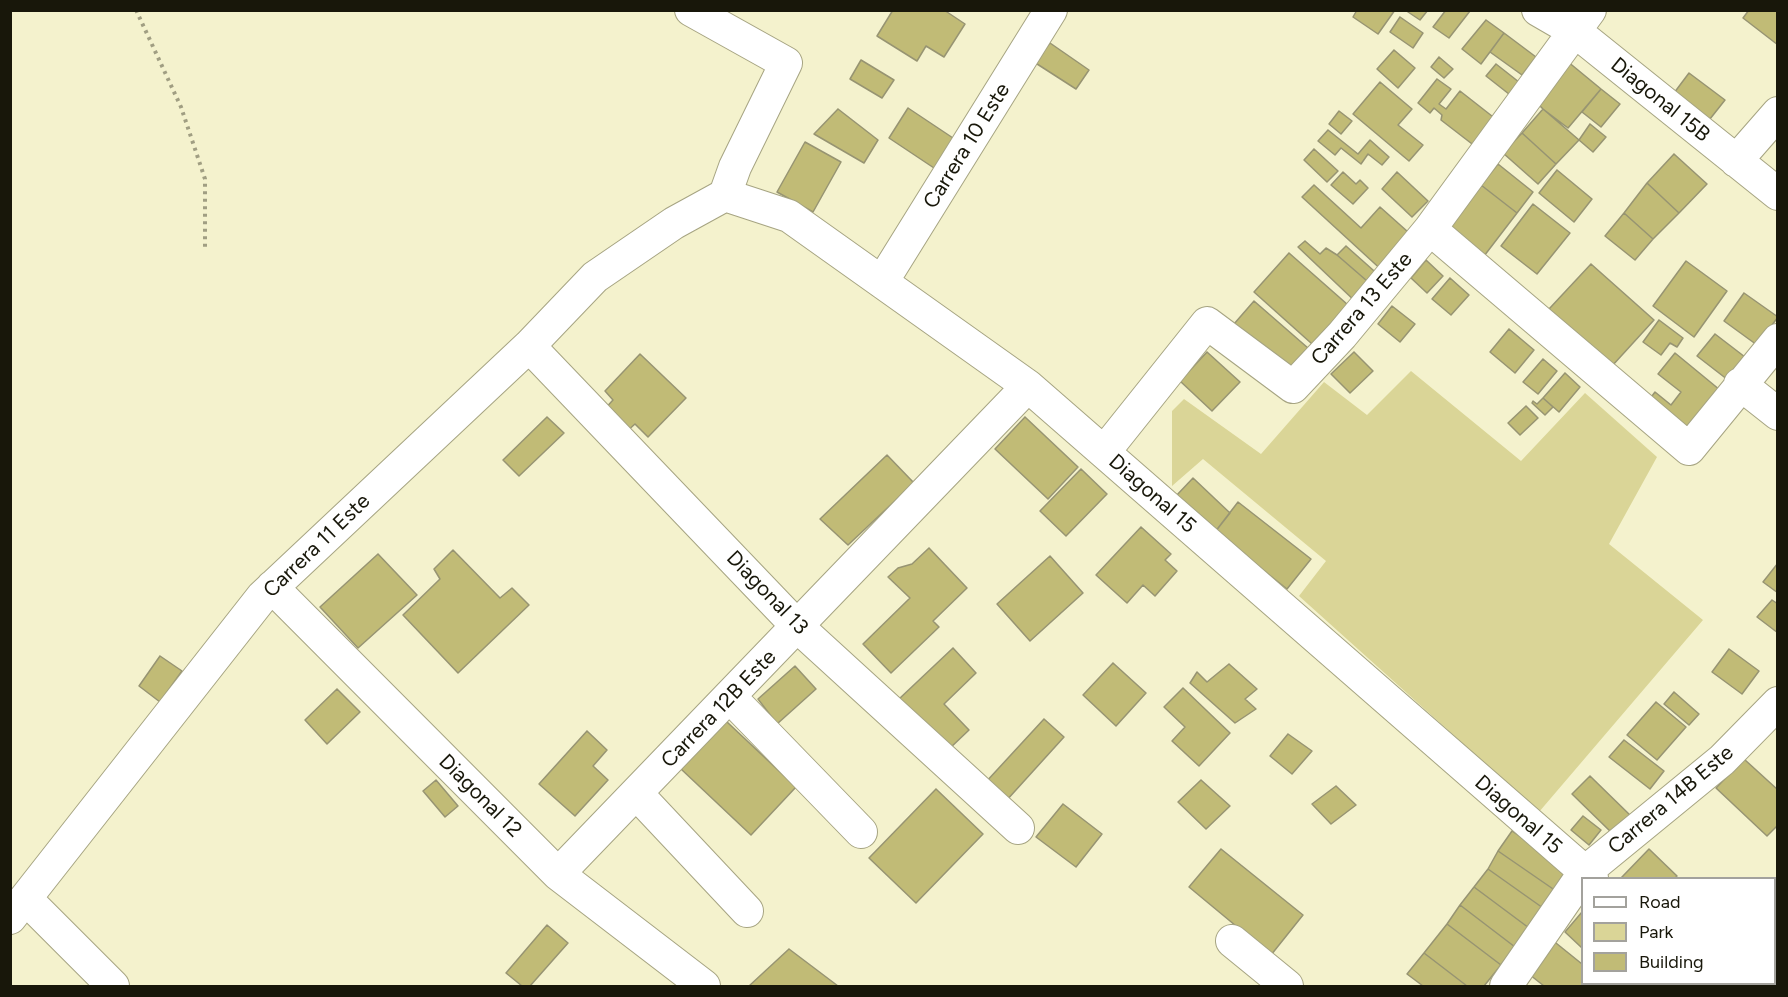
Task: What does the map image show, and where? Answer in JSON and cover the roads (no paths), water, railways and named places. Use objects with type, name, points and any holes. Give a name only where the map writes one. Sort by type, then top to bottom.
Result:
[{"type":"street","points":[[691,10],[786,63],[735,167],[725,195]]},
{"type":"street","name":"Carrera 10 Este","points":[[882,282],[1051,10]]},
{"type":"street","name":"Diagonal 15B","points":[[1538,10],[1583,21],[1736,161],[1778,194]]},
{"type":"street","name":"Carrera 13 Este","points":[[1104,452],[1207,323],[1293,387],[1342,335],[1430,229],[1583,21]]},
{"type":"street","points":[[1736,161],[1778,113]]},
{"type":"street","name":"Carrera 11 Este","points":[[18,909],[262,597],[529,346],[595,277],[674,223],[725,195]]},
{"type":"street","name":"Diagonal 15","points":[[725,195],[789,216],[1028,386],[1588,876]]},
{"type":"street","points":[[1430,229],[1689,449],[1778,340]]},
{"type":"street","name":"Diagonal 13","points":[[529,346],[798,627],[1018,828]]},
{"type":"street","points":[[1740,384],[1778,414]]},
{"type":"street","name":"Carrera 12B Este","points":[[558,874],[1028,386]]},
{"type":"street","name":"Diagonal 12","points":[[273,586],[558,874],[704,987]]},
{"type":"street","points":[[730,697],[861,832]]},
{"type":"street","name":"Carrera 14B Este","points":[[1588,876],[1722,760],[1778,704]]},
{"type":"street","points":[[637,794],[747,911]]},
{"type":"street","name":"Carrera 14B Este","points":[[1506,987],[1581,885]]},
{"type":"street","points":[[18,909],[113,987]]},
{"type":"street","points":[[1232,941],[1287,987]]}]
